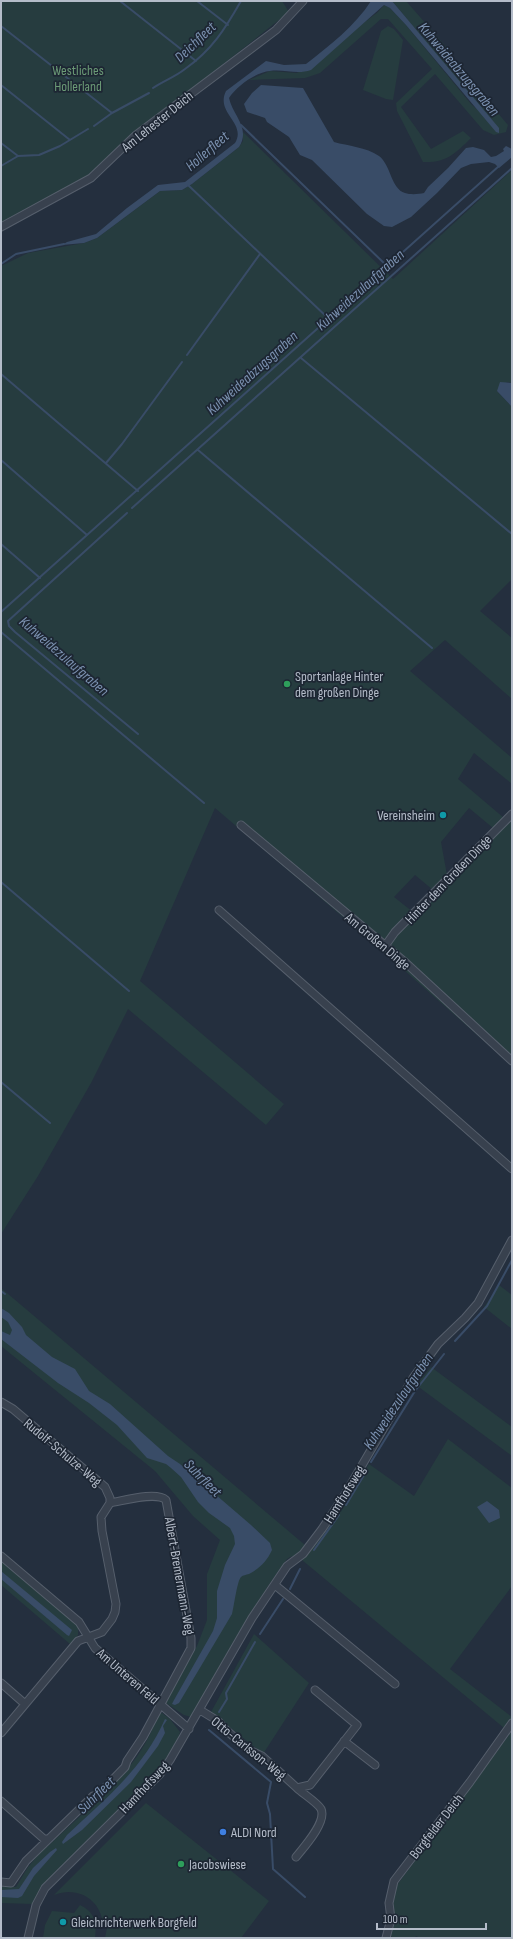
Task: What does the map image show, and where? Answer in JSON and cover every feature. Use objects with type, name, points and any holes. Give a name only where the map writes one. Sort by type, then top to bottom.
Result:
[{"type":"street","name":"Am Lehester Deich","points":[[1,227],[91,178],[136,135],[276,30],[303,1]]},
{"type":"street","name":"Hinter dem Großen Dinge","points":[[385,946],[395,932],[512,814]]},
{"type":"street","name":"Am Großen Dinge","points":[[240,825],[406,963],[512,1061]]},
{"type":"street","points":[[219,910],[512,1169]]},
{"type":"street","name":"Hamfhofsweg","points":[[28,1938],[36,1905],[45,1888],[160,1774],[189,1729],[252,1618],[287,1566],[303,1554],[326,1523],[344,1496],[413,1378],[438,1344],[478,1303],[512,1240]]},
{"type":"street","name":"Rudolf-Schulze-Weg","points":[[1,1402],[9,1406],[105,1487],[110,1498],[110,1503],[101,1517],[114,1588],[116,1612],[102,1632],[78,1641],[1,1733]]},
{"type":"street","name":"Albert-Bremermann-Weg","points":[[110,1503],[154,1496],[162,1496],[166,1500],[191,1638],[191,1648],[160,1704]]},
{"type":"street","name":"Am Unteren Feld","points":[[1,1556],[79,1622],[95,1648],[189,1729]]},
{"type":"street","points":[[275,1585],[395,1684]]},
{"type":"street","points":[[1,1683],[25,1704]]},
{"type":"street","name":"Otto-Carlsson-Weg","points":[[297,1788],[310,1785],[357,1725],[315,1690]]},
{"type":"street","points":[[1,1882],[11,1883],[26,1861],[93,1796],[97,1796],[125,1767],[160,1704]]},
{"type":"street","name":"Otto-Carlsson-Weg","points":[[200,1710],[218,1721],[249,1750],[262,1756],[320,1808],[322,1816],[315,1834],[296,1857]]},
{"type":"street","name":"Borgfelder Deich","points":[[386,1938],[391,1919],[389,1904],[394,1881],[470,1782],[512,1723]]},
{"type":"street","points":[[344,1741],[375,1765]]},
{"type":"street","points":[[1,1801],[44,1839],[48,1839]]},
{"type":"green space","name":"Westliches Hollerland","points":[[1,1],[282,1],[289,12],[121,145],[96,170],[74,186],[1,224]]},
{"type":"green space","points":[[392,1],[406,1],[449,50],[447,53],[508,125],[506,132],[494,135],[483,130],[435,74],[401,107],[431,149],[463,131],[471,138],[455,153],[444,159],[423,162],[397,111],[396,103],[432,69],[388,19],[381,19],[320,73],[305,78],[249,80],[270,71],[297,73],[378,12],[384,5],[390,8],[406,25],[471,104],[498,128]]},
{"type":"green space","points":[[388,26],[394,29],[403,40],[393,100],[386,99],[363,90],[381,31]]},
{"type":"green space","points":[[243,132],[393,279],[512,170],[512,383],[507,382],[497,391],[512,407],[512,579],[480,611],[512,638],[512,699],[445,640],[410,671],[512,758],[512,784],[474,753],[458,779],[504,818],[493,828],[469,808],[441,842],[447,875],[433,890],[415,875],[394,897],[418,916],[512,817],[512,1066],[385,953],[215,808],[140,981],[284,1104],[266,1125],[128,1009],[91,1083],[38,1176],[1,1234],[1,266],[28,253],[84,243],[97,238],[160,191],[182,190],[192,184],[239,147],[243,141]]},
{"type":"green space","points":[[499,1285],[512,1295],[512,1329],[484,1307]]},
{"type":"green space","points":[[1,1288],[305,1545],[299,1555],[287,1559],[261,1597],[191,1717],[184,1715],[166,1703],[197,1646],[207,1620],[207,1574],[220,1540],[193,1516],[155,1471],[1,1346]]},
{"type":"green space","points":[[431,1367],[512,1427],[512,1456],[416,1385]]},
{"type":"green space","points":[[448,1439],[512,1488],[512,1586],[450,1669],[512,1717],[504,1728],[302,1560],[339,1511],[369,1464],[414,1496]]},
{"type":"green space","points":[[1,1560],[78,1625],[78,1635],[70,1644],[1,1585]]},
{"type":"green space","points":[[254,1634],[309,1683],[263,1754],[211,1712]]},
{"type":"green space","points":[[162,1713],[170,1719],[180,1732],[173,1749],[159,1769],[52,1875],[33,1904],[1,1903],[1,1886],[16,1887],[28,1867],[45,1847],[47,1847],[83,1814],[118,1780],[138,1755],[159,1714]]},
{"type":"green space","points":[[512,1731],[512,1938],[418,1938],[417,1936],[413,1938],[393,1938],[390,1935],[394,1918],[393,1899],[397,1885]]},
{"type":"green space","name":"Jacobswiese","points":[[146,1803],[269,1901],[241,1938],[105,1938],[107,1928],[103,1926],[102,1917],[93,1902],[87,1897],[72,1892],[63,1892],[54,1895]]},
{"type":"green space","points":[[80,1905],[89,1911],[94,1918],[96,1928],[95,1938],[43,1938],[45,1925],[52,1911],[74,1913]]},
{"type":"water","points":[[371,1],[392,1],[499,128],[499,133],[496,132],[406,25],[390,8],[384,5],[311,70],[301,72],[265,72],[247,80],[232,93],[229,98],[240,122],[243,134],[239,147],[192,184],[182,190],[160,191],[97,238],[84,243],[62,245],[67,242],[96,234],[158,185],[185,182],[235,143],[238,136],[237,130],[224,106],[226,91],[266,61],[284,65],[306,64],[349,27],[365,10]]},
{"type":"water","points":[[261,85],[303,88],[334,142],[363,149],[379,156],[386,165],[397,187],[400,191],[405,193],[424,193],[466,148],[473,147],[484,150],[491,157],[504,151],[503,149],[506,146],[512,149],[512,157],[499,168],[495,164],[489,162],[471,164],[461,168],[411,217],[392,227],[384,226],[367,214],[312,160],[300,155],[289,137],[267,122],[265,118],[247,112],[244,104],[252,93]]},
{"type":"water","points":[[500,382],[512,383],[512,407],[497,391]]},
{"type":"water","points":[[1,1308],[9,1313],[22,1327],[26,1335],[52,1357],[75,1369],[89,1391],[110,1404],[168,1456],[180,1464],[270,1543],[272,1550],[263,1564],[249,1574],[242,1576],[240,1579],[232,1614],[179,1703],[175,1705],[172,1704],[174,1700],[213,1631],[217,1618],[217,1591],[225,1565],[235,1544],[234,1536],[230,1528],[209,1513],[198,1502],[181,1477],[171,1468],[166,1464],[147,1458],[117,1425],[89,1403],[58,1383],[1,1339],[1,1331],[10,1335],[12,1330],[8,1322],[1,1317]]},
{"type":"water","points":[[487,1501],[499,1510],[500,1518],[489,1523],[477,1507]]},
{"type":"water","points":[[1,1571],[72,1630],[69,1636],[1,1579]]},
{"type":"water","points":[[165,1719],[167,1720],[163,1726],[165,1733],[158,1746],[131,1782],[82,1830],[63,1844],[62,1842],[67,1835],[135,1768],[156,1737]]},
{"type":"water","points":[[56,1848],[57,1850],[34,1876],[22,1896],[18,1898],[1,1897],[1,1890],[19,1889],[33,1868]]},
{"type":"waterway","points":[[120,1],[196,61]]},
{"type":"waterway","points":[[197,1],[228,25]]},
{"type":"waterway","name":"Deichfleet","points":[[153,88],[195,62],[217,38],[241,1]]},
{"type":"waterway","points":[[1,26],[112,113]]},
{"type":"waterway","points":[[1,85],[70,140]]},
{"type":"waterway","name":"Deichfleet","points":[[94,126],[112,113],[149,93]]},
{"type":"waterway","points":[[241,125],[387,266]]},
{"type":"waterway","name":"Deichfleet","points":[[1,166],[18,156],[39,155],[60,146],[88,129]]},
{"type":"waterway","points":[[1,143],[18,156]]},
{"type":"waterway","name":"Kuhweideabzugsgraben","points":[[1,612],[499,166]]},
{"type":"waterway","name":"Kuhweidezulaufgraben","points":[[132,508],[512,168]]},
{"type":"waterway","points":[[188,185],[329,319]]},
{"type":"waterway","name":"Hollerfleet","points":[[1,264],[16,254],[64,244]]},
{"type":"waterway","points":[[187,355],[260,254]]},
{"type":"waterway","points":[[301,358],[512,534]]},
{"type":"waterway","points":[[106,463],[122,444],[182,362]]},
{"type":"waterway","points":[[1,374],[138,491]]},
{"type":"waterway","points":[[198,450],[432,648]]},
{"type":"waterway","points":[[1,460],[87,535]]},
{"type":"waterway","name":"Kuhweidezulaufgraben","points":[[127,513],[8,621],[9,626],[15,632],[138,734]]},
{"type":"waterway","points":[[1,544],[40,578]]},
{"type":"waterway","points":[[1,632],[204,803]]},
{"type":"waterway","points":[[1,882],[129,991]]},
{"type":"waterway","points":[[1,1082],[50,1123]]},
{"type":"waterway","name":"Kuhweidezulaufgraben","points":[[455,1341],[487,1306],[512,1260]]},
{"type":"waterway","points":[[1,1291],[5,1294]]},
{"type":"waterway","name":"Kuhweidezulaufgraben","points":[[371,1462],[415,1391],[444,1354]]},
{"type":"waterway","name":"Kuhweidezulaufgraben","points":[[346,1505],[367,1470]]},
{"type":"waterway","name":"Kuhweidezulaufgraben","points":[[314,1550],[339,1515]]},
{"type":"waterway","name":"Kuhweidezulaufgraben","points":[[290,1589],[300,1569]]},
{"type":"waterway","name":"Kuhweidezulaufgraben","points":[[260,1634],[283,1599]]},
{"type":"waterway","name":"Kuhweidezulaufgraben","points":[[219,1712],[227,1699],[226,1693],[255,1642]]},
{"type":"waterway","name":"Kuhweidezulaufgraben","points":[[209,1730],[271,1782],[267,1803],[270,1814],[273,1869],[305,1897]]},
{"type":"place","name":"Sportanlage Hinter dem großen Dinge","points":[[287,684]]},
{"type":"place","name":"Vereinsheim","points":[[443,815]]},
{"type":"place","name":"ALDI Nord","points":[[223,1832]]},
{"type":"place","name":"Jacobswiese","points":[[181,1864]]},
{"type":"place","name":"Gleichrichterwerk Borgfeld","points":[[63,1922]]},
{"type":"water label","name":"Suhrfleet","points":[[203,1478]]},
{"type":"water label","name":"Suhrfleet","points":[[96,1795]]}]
